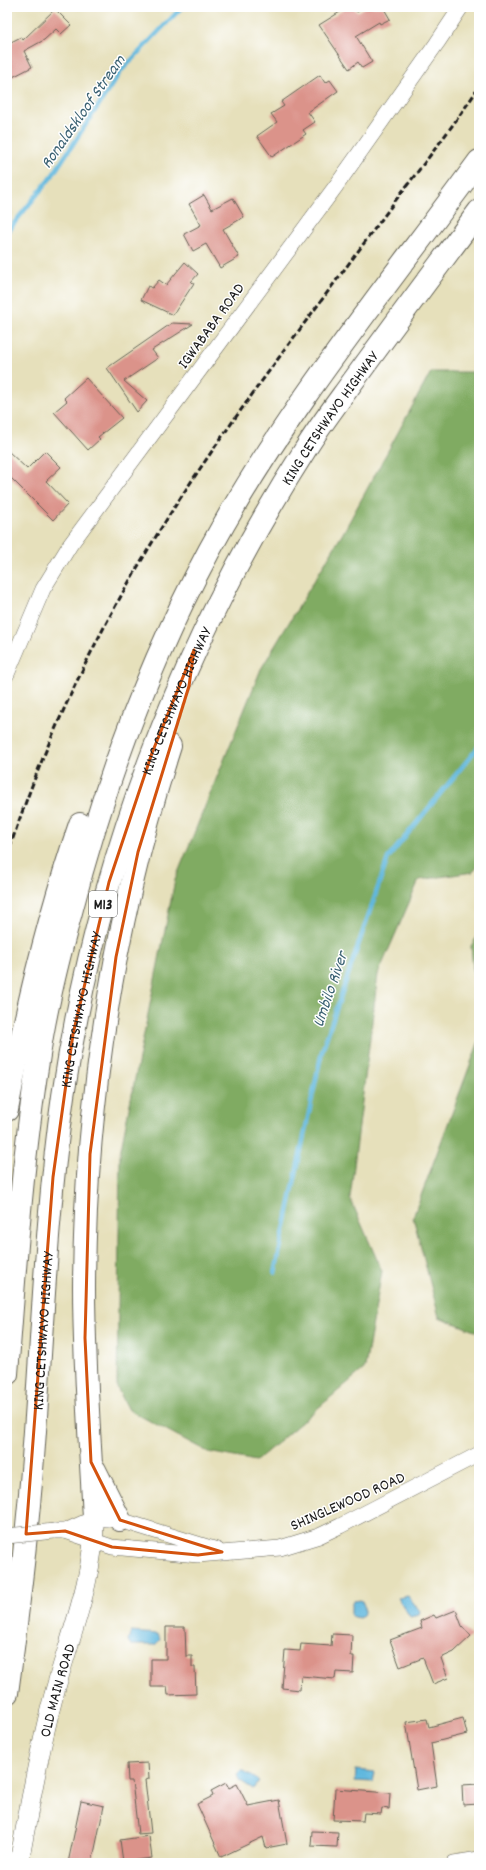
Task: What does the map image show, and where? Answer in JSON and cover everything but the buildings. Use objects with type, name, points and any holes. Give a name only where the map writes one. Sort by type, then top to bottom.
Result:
[{"type":"highway","name":"KING CETSHWAYO HIGHWAY","points":[[7,1374],[16,1245],[26,1144],[39,1052],[57,966],[89,842],[152,668],[209,551],[255,474],[312,387],[479,161]]},
{"type":"highway","name":"KING CETSHWAYO HIGHWAY","points":[[7,1693],[20,1602],[30,1499],[53,1177],[63,1097],[73,1034],[97,928],[119,850],[152,753],[194,650],[253,535],[308,444],[479,211]]},
{"type":"highway","points":[[94,1518],[87,1393],[84,1285],[90,1154],[102,1042],[129,890],[154,797],[189,686],[194,650]]},
{"type":"highway","points":[[7,1110],[29,1002],[72,848],[107,750],[140,686],[152,668]]},
{"type":"highway","points":[[91,1462],[120,1520]]},
{"type":"street","name":"IGWABABA ROAD","points":[[7,674],[43,589],[70,546],[336,186],[437,44],[461,7]]},
{"type":"street","name":"SHINGLEWOOD ROAD","points":[[59,1531],[112,1546],[166,1553],[198,1555],[222,1552],[271,1550],[319,1536],[373,1510],[479,1454]]},
{"type":"street","name":"SHINGLEWOOD ROAD","points":[[7,1536],[59,1531],[94,1518],[120,1520],[222,1552]]},
{"type":"street","name":"OLD MAIN ROAD","points":[[19,1863],[52,1703],[87,1582],[94,1542],[94,1518]]},
{"type":"street","points":[[454,1863],[479,1859]]},
{"type":"highlighted area","points":[[194,650],[189,686],[138,852],[116,957],[90,1154],[85,1338],[91,1462],[120,1520],[222,1552],[198,1555],[112,1547],[65,1531],[26,1534],[53,1177],[73,1034],[109,882],[152,753]]},
{"type":"green space","points":[[431,372],[479,372],[479,865],[473,872],[419,880],[378,974],[350,1198],[382,1271],[365,1368],[256,1461],[208,1452],[129,1410],[117,1388],[120,1153],[175,880],[261,669],[343,533]]},
{"type":"green space","points":[[479,934],[479,1041],[471,946]]},
{"type":"green space","points":[[479,1041],[479,1333],[439,1317],[413,1217]]},
{"type":"water","points":[[408,1596],[420,1611],[419,1615],[410,1617],[398,1598]]},
{"type":"water","points":[[361,1600],[364,1607],[363,1616],[359,1618],[351,1616],[351,1606],[353,1601]]},
{"type":"water","points":[[131,1632],[158,1634],[160,1640],[155,1645],[131,1645],[128,1641]]},
{"type":"water","points":[[356,1770],[375,1772],[373,1782],[355,1781]]},
{"type":"water","points":[[241,1771],[244,1771],[259,1781],[253,1789],[239,1780],[237,1775]]},
{"type":"waterway","name":"Ronaldskloof Stream","points":[[7,232],[52,176],[121,71],[182,7]]},
{"type":"waterway","name":"Umbilo River","points":[[275,1273],[322,1051],[388,858],[479,746]]},
{"type":"railway","points":[[7,856],[43,759],[85,664],[134,573],[161,529],[214,448],[292,340],[450,129],[479,87]]}]
